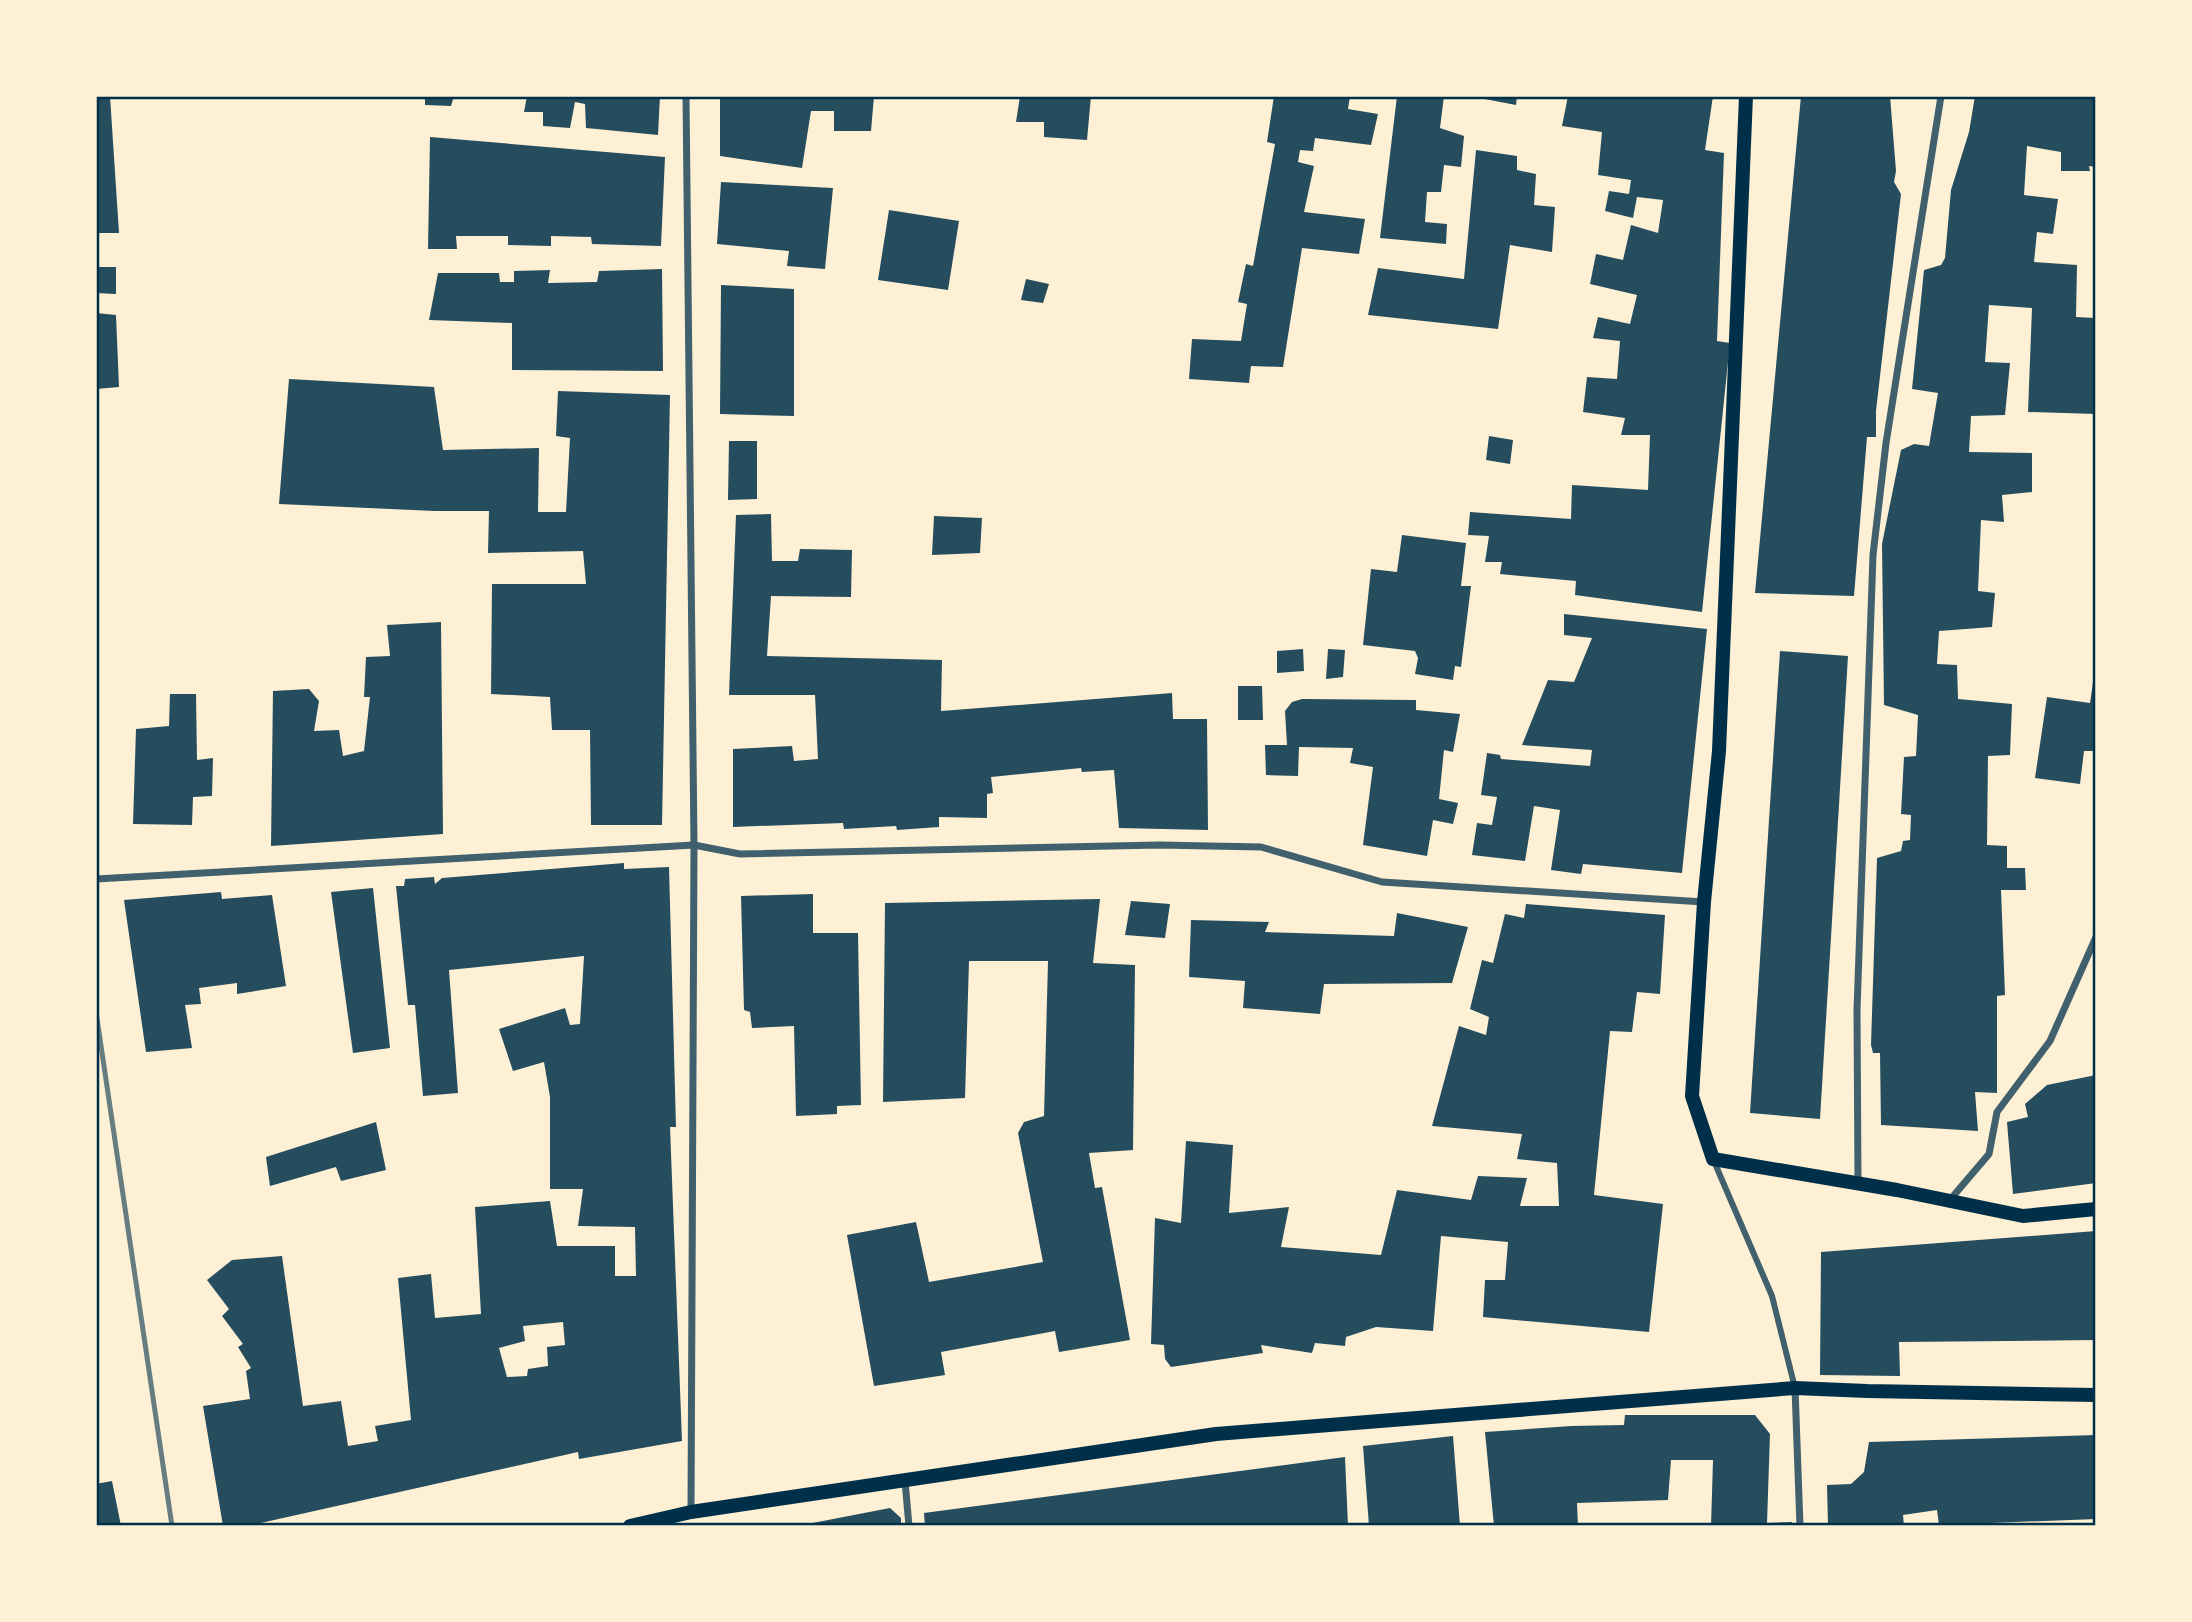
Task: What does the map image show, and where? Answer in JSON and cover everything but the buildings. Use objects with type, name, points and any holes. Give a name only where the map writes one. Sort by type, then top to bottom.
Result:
[{"type":"main road","points":[[1746,96],[1719,751],[1704,902],[1692,1096],[1713,1159],[1858,1183],[2022,1216],[2096,1209]]},
{"type":"main road","points":[[630,1526],[691,1512],[1216,1434],[1795,1388],[2096,1395]]},
{"type":"street","points":[[686,96],[694,845],[691,1512]]},
{"type":"street","points":[[1858,1183],[1857,1010],[1873,555],[1885,443],[1941,96]]},
{"type":"street","points":[[96,879],[694,845],[740,854],[1159,845],[1261,847],[1382,882],[1704,902]]},
{"type":"street","points":[[1949,1201],[1989,1154],[1997,1112],[2050,1041],[2096,937]]},
{"type":"street","points":[[1713,1159],[1772,1296],[1795,1388],[1800,1526]]},
{"type":"street","points":[[905,1481],[909,1526]]},
{"type":"railway","points":[[96,1012],[172,1526]]}]
